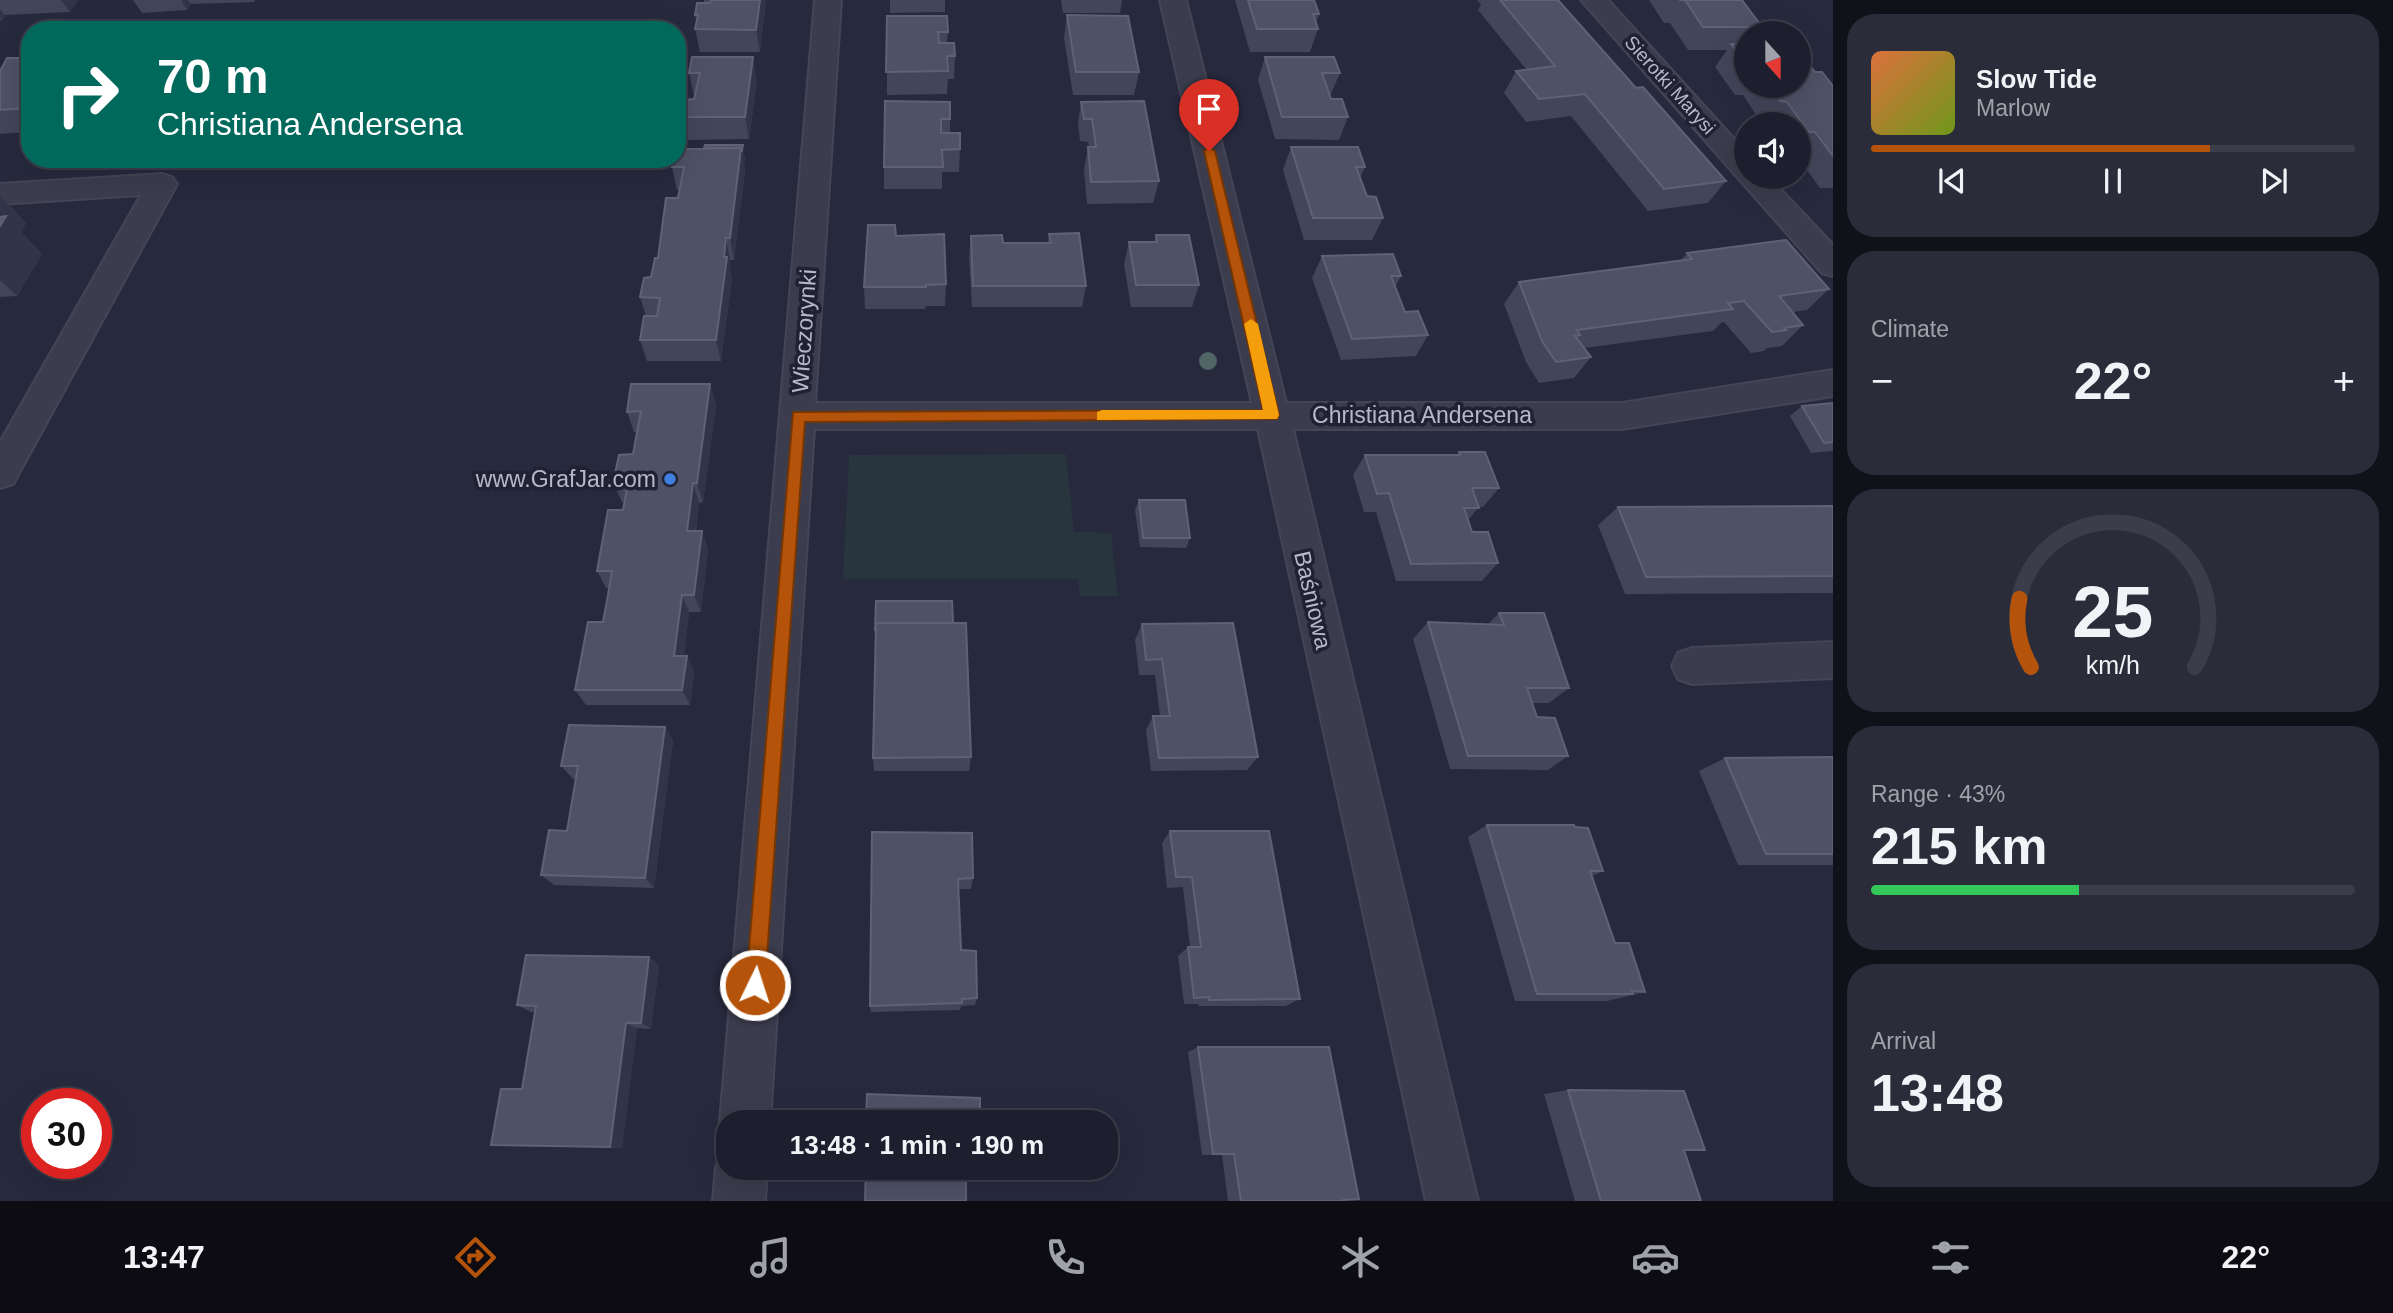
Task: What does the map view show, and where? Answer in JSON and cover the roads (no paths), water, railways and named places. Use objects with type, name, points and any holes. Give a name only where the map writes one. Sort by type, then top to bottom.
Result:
[{"type":"street","name":"Wieczorynki","points":[[746,1110],[828,0]]},
{"type":"street","name":"Baśniowa","points":[[1173,0],[1272,415],[1452,1201]]},
{"type":"street","name":"Sierotki Marysi","points":[[1594,0],[1734,156]]},
{"type":"street","points":[[0,194],[162,184],[0,474]]},
{"type":"street","points":[[1764,189],[1833,265]]},
{"type":"street","name":"Christiana Andersena","points":[[798,416],[1622,416],[1833,383]]},
{"type":"street","points":[[1692,666],[1833,660]]},
{"type":"street","points":[[739,1201],[740,1180]]},
{"type":"place","name":"www.GrafJar.com","points":[[670,479]]}]
